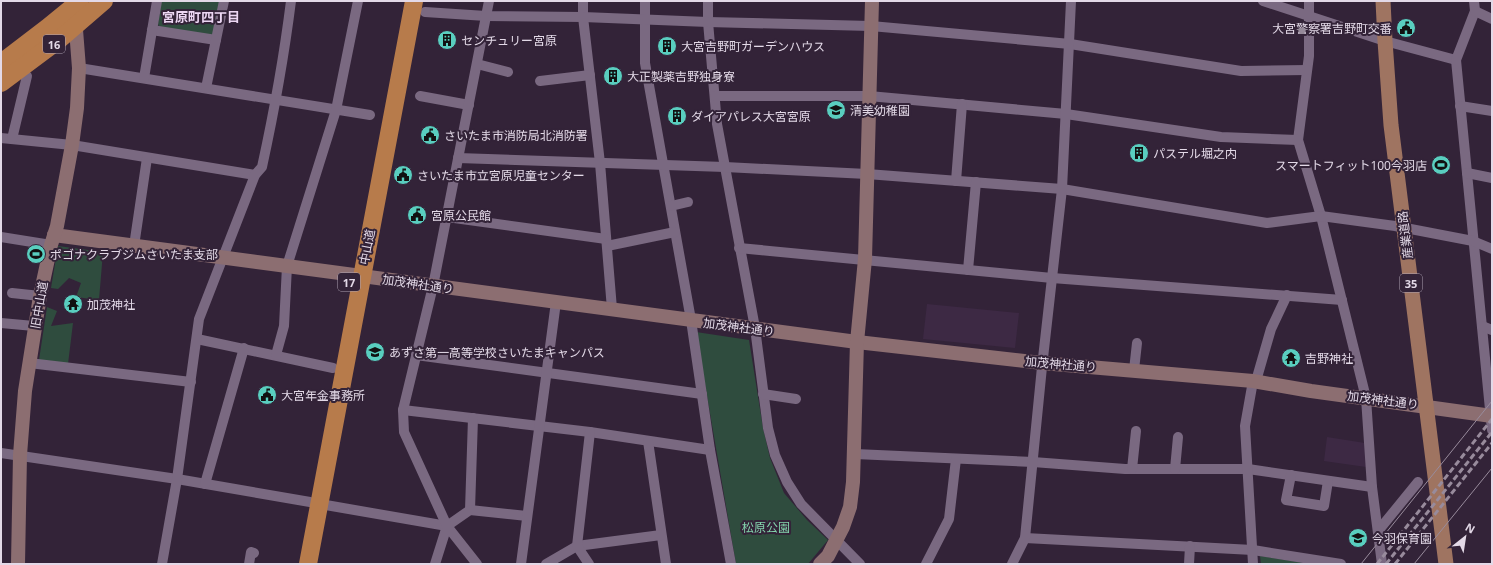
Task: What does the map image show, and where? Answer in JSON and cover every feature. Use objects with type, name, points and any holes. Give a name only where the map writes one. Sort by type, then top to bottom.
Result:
[{"type":"highway","name":"16","points":[[1,63],[80,1]]},
{"type":"highway","name":"16","points":[[1,83],[60,39],[104,1]]},
{"type":"highway","name":"中山道","points":[[298,564],[315,503],[404,1]]},
{"type":"highway","name":"中山道","points":[[308,564],[333,368],[419,7]]},
{"type":"main road","name":"産業道路","points":[[1383,1],[1391,125],[1446,564]]},
{"type":"street","name":"旧中山道","points":[[18,564],[20,456],[22,420],[29,363],[34,326],[72,145],[77,108],[79,68],[73,1]]},
{"type":"street","points":[[144,78],[157,1]]},
{"type":"street","points":[[206,88],[224,1]]},
{"type":"street","points":[[162,564],[177,479],[199,319],[254,175],[262,167],[286,43],[291,1]]},
{"type":"street","points":[[276,355],[284,326],[287,266],[336,110],[358,1]]},
{"type":"street","points":[[477,564],[447,526],[404,432],[403,410],[433,286],[489,1]]},
{"type":"street","points":[[583,1],[600,163],[612,309]]},
{"type":"street","points":[[645,1],[645,63],[691,320],[710,450],[731,564]]},
{"type":"street","points":[[708,1],[708,22],[717,124],[755,328],[768,428],[775,455],[786,482],[801,504],[860,564]]},
{"type":"street","points":[[820,564],[828,556],[843,527],[850,506],[853,482],[857,342],[865,259],[872,1]]},
{"type":"street","points":[[1012,564],[1025,538],[1042,363],[1062,189],[1071,1]]},
{"type":"street","points":[[1263,1],[1385,41],[1456,60]]},
{"type":"street","points":[[1308,1],[1309,56],[1298,140],[1321,216],[1366,398],[1372,487],[1382,564]]},
{"type":"street","points":[[1492,19],[1474,6],[1456,60],[1473,241],[1490,394],[1492,430]]},
{"type":"street","points":[[419,7],[486,16],[584,17],[871,26],[1070,44],[1241,71],[1307,70]]},
{"type":"street","points":[[152,30],[216,40]]},
{"type":"street","points":[[477,64],[508,72]]},
{"type":"street","points":[[79,68],[370,115]]},
{"type":"street","points":[[540,81],[590,75]]},
{"type":"street","points":[[12,139],[27,76]]},
{"type":"street","points":[[420,96],[469,105]]},
{"type":"street","points":[[715,96],[869,96],[1066,114],[1220,137],[1298,140]]},
{"type":"street","points":[[956,181],[962,104]]},
{"type":"street","points":[[1460,106],[1492,111]]},
{"type":"street","points":[[1,138],[72,145],[254,175]]},
{"type":"street","points":[[134,246],[147,158]]},
{"type":"street","points":[[458,158],[725,167],[867,174],[1062,189],[1267,223],[1321,216],[1404,227],[1473,241],[1492,249]]},
{"type":"street","points":[[1467,173],[1492,178]]},
{"type":"street","points":[[968,270],[976,182]]},
{"type":"street","points":[[671,206],[688,202]]},
{"type":"street","points":[[447,217],[606,243],[675,232]]},
{"type":"street","points":[[1,237],[52,240]]},
{"type":"street","name":"加茂神社通り","points":[[52,240],[134,246],[857,342],[1042,363],[1254,381],[1491,416]]},
{"type":"street","points":[[739,248],[1052,278],[1342,300]]},
{"type":"street","points":[[12,293],[40,296]]},
{"type":"street","points":[[1253,564],[1245,426],[1254,381],[1271,329],[1286,295]]},
{"type":"street","points":[[521,564],[556,302]]},
{"type":"street","points":[[1,323],[34,326]]},
{"type":"street","points":[[1482,326],[1492,330]]},
{"type":"street","points":[[197,339],[333,368]]},
{"type":"street","points":[[1134,370],[1137,343]]},
{"type":"street","points":[[205,484],[244,348]]},
{"type":"street","points":[[416,355],[702,394]]},
{"type":"street","points":[[29,363],[191,382]]},
{"type":"street","points":[[763,394],[796,399]]},
{"type":"street","points":[[403,410],[590,432],[710,450]]},
{"type":"street","points":[[470,510],[472,418]]},
{"type":"street","points":[[1132,469],[1136,431]]},
{"type":"street","points":[[588,564],[577,546],[590,432]]},
{"type":"street","points":[[1175,440],[1175,469]]},
{"type":"street","points":[[648,441],[666,564]]},
{"type":"street","points":[[1,453],[177,479],[447,526]]},
{"type":"street","points":[[854,454],[1033,462],[1132,469],[1248,469],[1372,487]]},
{"type":"street","points":[[926,564],[949,519],[956,459]]},
{"type":"street","points":[[1291,475],[1286,500],[1324,506],[1328,481]]},
{"type":"street","points":[[1378,531],[1418,482]]},
{"type":"street","points":[[435,564],[447,526],[470,510],[527,516]]},
{"type":"street","points":[[546,564],[577,546],[661,535]]},
{"type":"street","points":[[1025,538],[1253,550],[1341,564]]},
{"type":"street","points":[[1189,564],[1190,546]]},
{"type":"street","points":[[249,564],[251,552],[254,553]]},
{"type":"shaded area","points":[[927,304],[1019,313],[1015,348],[923,339]]},
{"type":"shaded area","points":[[1327,437],[1365,443],[1366,467],[1324,461]]},
{"type":"green space","points":[[161,1],[221,1],[214,34],[209,36],[160,28],[158,24]]},
{"type":"green space","points":[[58,246],[103,252],[99,300],[76,297],[81,283],[69,278],[58,289],[51,288]]},
{"type":"green space","points":[[47,307],[57,311],[51,326],[73,323],[68,364],[39,360]]},
{"type":"green space","name":"松原公園","points":[[696,332],[749,340],[763,428],[770,458],[784,493],[807,520],[828,540],[808,564],[736,564]]},
{"type":"green space","points":[[1260,556],[1312,564],[1261,564]]},
{"type":"tram line","points":[[1361,564],[1492,401]]},
{"type":"tram line","points":[[1414,564],[1492,468]]},
{"type":"railway","points":[[1377,564],[1492,419]]},
{"type":"railway","points":[[1386,564],[1492,432]]},
{"type":"railway","points":[[1395,564],[1492,443]]},
{"type":"place","name":"大宮警察署吉野町交番","points":[[1406,28]]},
{"type":"place","name":"センチュリー宮原","points":[[447,40]]},
{"type":"place","name":"大宮吉野町ガーデンハウス","points":[[667,46]]},
{"type":"place","name":"大正製薬吉野独身寮","points":[[613,76]]},
{"type":"place","name":"清美幼稚園","points":[[836,110]]},
{"type":"place","name":"ダイアパレス大宮宮原","points":[[677,116]]},
{"type":"place","name":"さいたま市消防局北消防署","points":[[430,135]]},
{"type":"place","name":"パステル堀之内","points":[[1139,153]]},
{"type":"place","name":"スマートフィット100今羽店","points":[[1441,165]]},
{"type":"place","name":"さいたま市立宮原児童センター","points":[[403,175]]},
{"type":"place","name":"宮原公民館","points":[[417,215]]},
{"type":"place","name":"ポゴナクラブジムさいたま支部","points":[[36,254]]},
{"type":"place","name":"加茂神社","points":[[73,304]]},
{"type":"place","name":"あずさ第一高等学校さいたまキャンパス","points":[[375,352]]},
{"type":"place","name":"吉野神社","points":[[1291,358]]},
{"type":"place","name":"大宮年金事務所","points":[[267,395]]},
{"type":"place","name":"今羽保育園","points":[[1358,538]]},
{"type":"district","name":"宮原町四丁目","points":[[201,17]]}]
